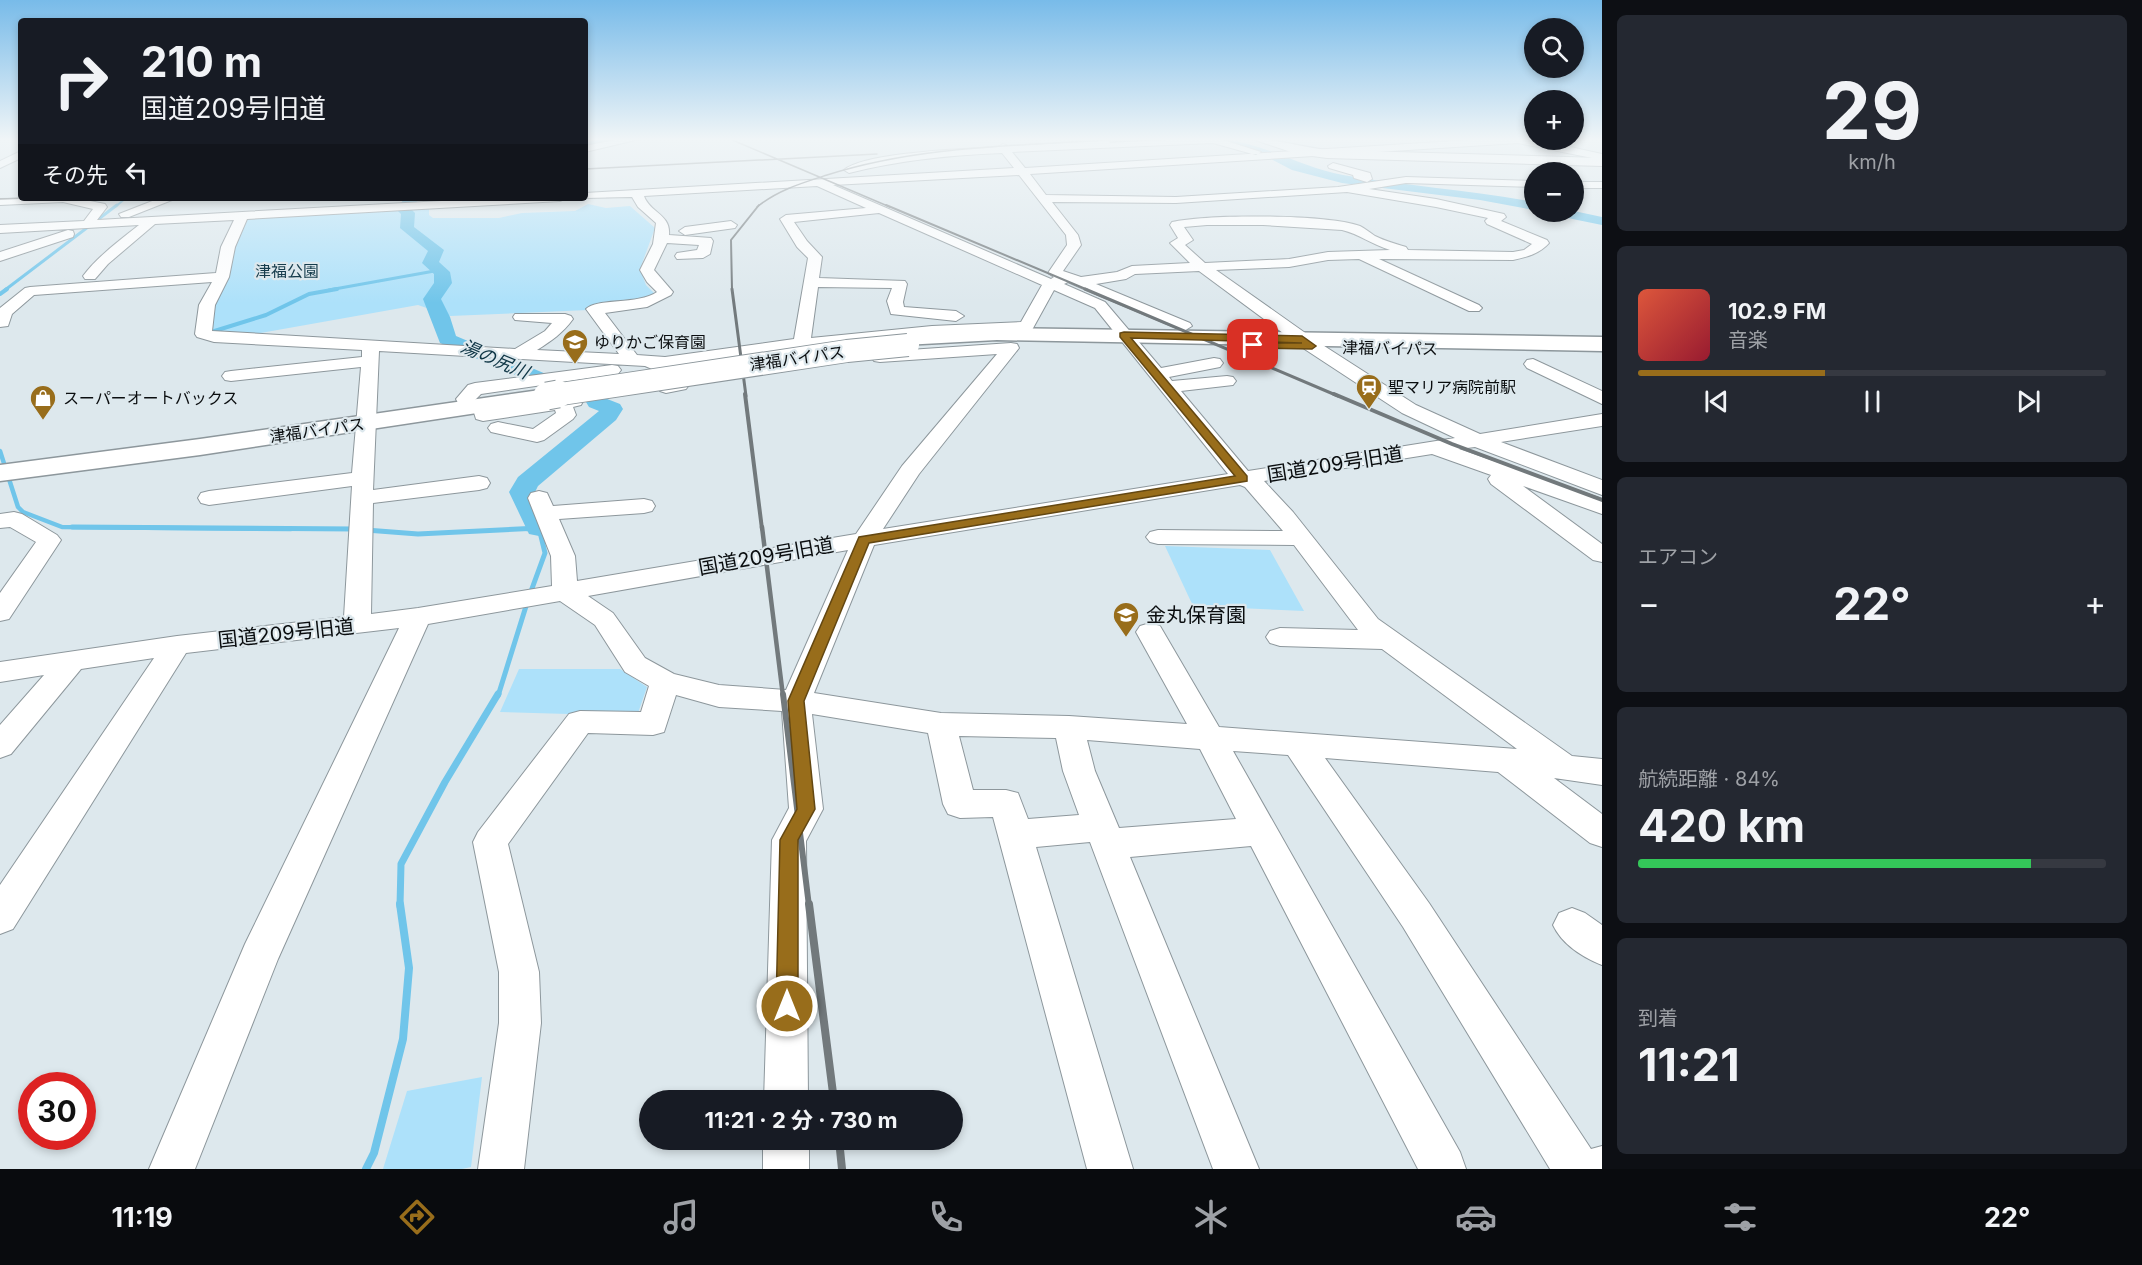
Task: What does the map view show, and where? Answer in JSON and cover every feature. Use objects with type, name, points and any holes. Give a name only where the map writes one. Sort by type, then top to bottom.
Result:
[{"type":"highway","name":"津福バイパス","points":[[0,472],[200,447],[472,402],[551,395],[906,342],[1127,339],[1602,344]]},
{"type":"highway","name":"津福バイパス","points":[[1307,342],[1602,352]]},
{"type":"highway","name":"津福バイパス","points":[[0,461],[365,418]]},
{"type":"street","points":[[588,196],[627,194]]},
{"type":"street","points":[[632,360],[594,309],[642,304],[657,300],[666,292],[652,279],[647,270],[662,236],[663,224],[658,217],[645,209],[637,194]]},
{"type":"street","points":[[844,194],[919,225],[1184,326]]},
{"type":"street","points":[[872,194],[1063,279],[1100,305],[1243,478],[1253,482],[1285,517],[1368,625],[1566,768]]},
{"type":"street","points":[[1038,194],[1061,219],[1072,236],[1074,245],[1057,267],[1063,279]]},
{"type":"street","points":[[1224,194],[1233,197]]},
{"type":"street","points":[[1244,194],[1248,196]]},
{"type":"street","points":[[1041,198],[1233,197],[1269,194]]},
{"type":"street","points":[[1275,194],[1289,206]]},
{"type":"street","points":[[1063,279],[1121,276],[1132,270],[1289,263],[1328,256],[1413,254],[1513,256],[1528,254],[1540,247],[1542,243],[1491,220],[1500,217],[1377,194]]},
{"type":"street","points":[[1364,203],[1392,196]]},
{"type":"street","points":[[1174,197],[1195,222]]},
{"type":"street","points":[[0,202],[21,201]]},
{"type":"street","points":[[72,201],[101,207],[90,221],[96,224]]},
{"type":"street","points":[[0,257],[162,201]]},
{"type":"street","points":[[247,202],[254,207],[266,207],[301,201]]},
{"type":"street","points":[[301,213],[307,201]]},
{"type":"street","points":[[0,229],[301,213],[403,203],[457,201]]},
{"type":"street","points":[[517,201],[508,208],[510,212],[545,212]]},
{"type":"street","points":[[1485,214],[1509,206]]},
{"type":"street","points":[[786,1090],[789,840],[806,809],[796,701],[864,540],[910,471],[1011,348],[936,351],[815,364],[802,343],[815,257],[792,230],[786,219],[906,207]]},
{"type":"street","points":[[1235,234],[1206,213],[1299,213],[1314,224]]},
{"type":"street","points":[[0,214],[46,227]]},
{"type":"street","points":[[242,216],[228,247],[222,277],[207,305],[203,334],[370,360]]},
{"type":"street","points":[[90,276],[103,261],[151,221]]},
{"type":"street","points":[[1413,254],[1371,239],[1358,223],[1314,224],[1278,221],[1195,222],[1176,225],[1186,240],[1177,243],[1202,267],[1307,342],[1409,409],[1479,441],[1602,488]]},
{"type":"street","points":[[662,236],[731,225]]},
{"type":"street","points":[[882,227],[919,225]]},
{"type":"street","points":[[0,237],[46,227]]},
{"type":"street","points":[[792,230],[827,229]]},
{"type":"street","points":[[662,236],[706,241],[703,254],[682,256]]},
{"type":"street","points":[[1361,255],[1474,308]]},
{"type":"street","points":[[2,323],[5,312],[30,291],[222,277]]},
{"type":"street","points":[[472,402],[475,389],[802,343],[904,332],[1026,327],[1063,279]]},
{"type":"street","points":[[811,282],[900,284],[895,301],[897,311],[1031,322]]},
{"type":"street","points":[[516,355],[551,334],[565,319],[521,317]]},
{"type":"street","points":[[231,376],[370,360],[516,355],[665,362],[669,363],[680,385],[551,395]]},
{"type":"street","points":[[259,386],[370,360]]},
{"type":"street","points":[[357,625],[365,418],[370,360]]},
{"type":"street","points":[[1162,381],[1214,363]]},
{"type":"street","points":[[1533,364],[1602,398]]},
{"type":"street","points":[[1162,381],[1227,381]]},
{"type":"street","points":[[498,428],[537,436],[566,415],[551,395]]},
{"type":"street","name":"国道209号旧道","points":[[0,672],[177,645],[418,617],[864,540],[1602,420]]},
{"type":"street","points":[[1436,448],[1602,507]]},
{"type":"street","points":[[1504,472],[1494,476],[1602,555]]},
{"type":"street","points":[[209,498],[480,483]]},
{"type":"street","points":[[644,506],[542,506],[563,556],[565,592],[604,619],[634,665],[665,682],[719,696],[796,701],[941,724],[1068,727],[1505,760],[1602,772]]},
{"type":"street","points":[[0,521],[14,519],[49,540],[0,613]]},
{"type":"street","points":[[1158,537],[1299,538]]},
{"type":"street","points":[[172,1169],[259,957],[418,617]]},
{"type":"street","points":[[1150,632],[1210,738],[1443,1169]]},
{"type":"street","points":[[1280,637],[1389,640]]},
{"type":"street","points":[[0,917],[177,645]]},
{"type":"street","points":[[0,746],[73,660]]},
{"type":"street","points":[[501,1169],[520,1023],[519,972],[490,842],[580,722],[653,724],[665,682]]},
{"type":"street","points":[[941,724],[960,804],[1006,803],[1110,1169]]},
{"type":"street","points":[[1068,727],[1079,771],[1236,1169]]},
{"type":"street","points":[[1298,745],[1416,915],[1577,1169]]},
{"type":"street","points":[[1505,760],[1602,833]]},
{"type":"street","points":[[1015,835],[1105,836],[1260,831]]},
{"type":"street","points":[[1572,925],[1602,947]]},
{"type":"street","points":[[786,1150],[786,1169]]},
{"type":"green space","name":"津福公園","points":[[588,204],[606,208],[630,206],[655,228],[640,269],[646,285],[654,293],[649,299],[588,310],[450,316],[418,305],[255,334],[210,334],[211,305],[248,218],[429,207],[429,215],[433,218],[499,218],[522,213],[575,211]]},
{"type":"green space","points":[[1165,546],[1270,550],[1304,611],[1193,606]]},
{"type":"green space","points":[[519,669],[620,669],[647,687],[637,716],[500,712]]},
{"type":"green space","points":[[482,1077],[471,1167],[383,1169],[407,1091]]},
{"type":"waterway","points":[[1460,194],[1524,204]]},
{"type":"waterway","points":[[115,207],[122,201]]},
{"type":"waterway","name":"湯の尻川","points":[[410,201],[403,209],[408,213],[407,228],[436,250],[430,263],[442,272],[443,283],[432,299],[441,317],[447,339],[539,378]]},
{"type":"waterway","points":[[5,290],[117,205]]},
{"type":"waterway","points":[[1584,217],[1602,221]]},
{"type":"waterway","points":[[329,290],[440,270]]},
{"type":"waterway","points":[[0,294],[7,289]]},
{"type":"waterway","points":[[208,333],[266,315],[309,294],[337,289]]},
{"type":"waterway","name":"湯の尻川","points":[[539,528],[522,492],[527,482],[608,415],[612,409],[597,402]]},
{"type":"waterway","points":[[0,451],[18,507],[23,512],[62,527],[291,529]]},
{"type":"waterway","points":[[72,527],[354,529]]},
{"type":"waterway","points":[[366,530],[418,534],[539,528],[545,553],[530,594]]},
{"type":"waterway","points":[[527,529],[539,529]]},
{"type":"waterway","points":[[498,696],[527,603]]},
{"type":"waterway","points":[[400,904],[401,864],[445,782],[498,694]]},
{"type":"waterway","points":[[366,1169],[374,1153],[403,1039],[409,968],[400,904]]},
{"type":"railway","points":[[758,206],[779,194]]},
{"type":"railway","points":[[858,194],[890,207]]},
{"type":"railway","points":[[0,199],[18,198]]},
{"type":"railway","points":[[886,205],[1088,290]]},
{"type":"railway","points":[[732,290],[731,240],[758,206]]},
{"type":"railway","points":[[732,289],[746,396]]},
{"type":"railway","points":[[1085,289],[1338,396]]},
{"type":"railway","points":[[745,394],[762,529]]},
{"type":"railway","points":[[1334,394],[1452,444],[1602,500]]},
{"type":"railway","points":[[762,527],[783,696]]},
{"type":"railway","points":[[783,694],[809,906]]},
{"type":"railway","points":[[809,904],[833,1090]]},
{"type":"railway","points":[[840,1150],[842,1169]]},
{"type":"place","name":"ゆりかご保育園","points":[[575,365]]},
{"type":"place","name":"聖マリア病院前駅","points":[[1369,410]]},
{"type":"place","name":"スーパーオートバックス","points":[[43,421]]},
{"type":"place","name":"金丸保育園","points":[[1126,638]]},
{"type":"route","points":[[787,1006],[789,840],[806,809],[796,701],[864,540],[1243,478],[1124,335],[1302,339],[1312,346],[1253,345]]}]
